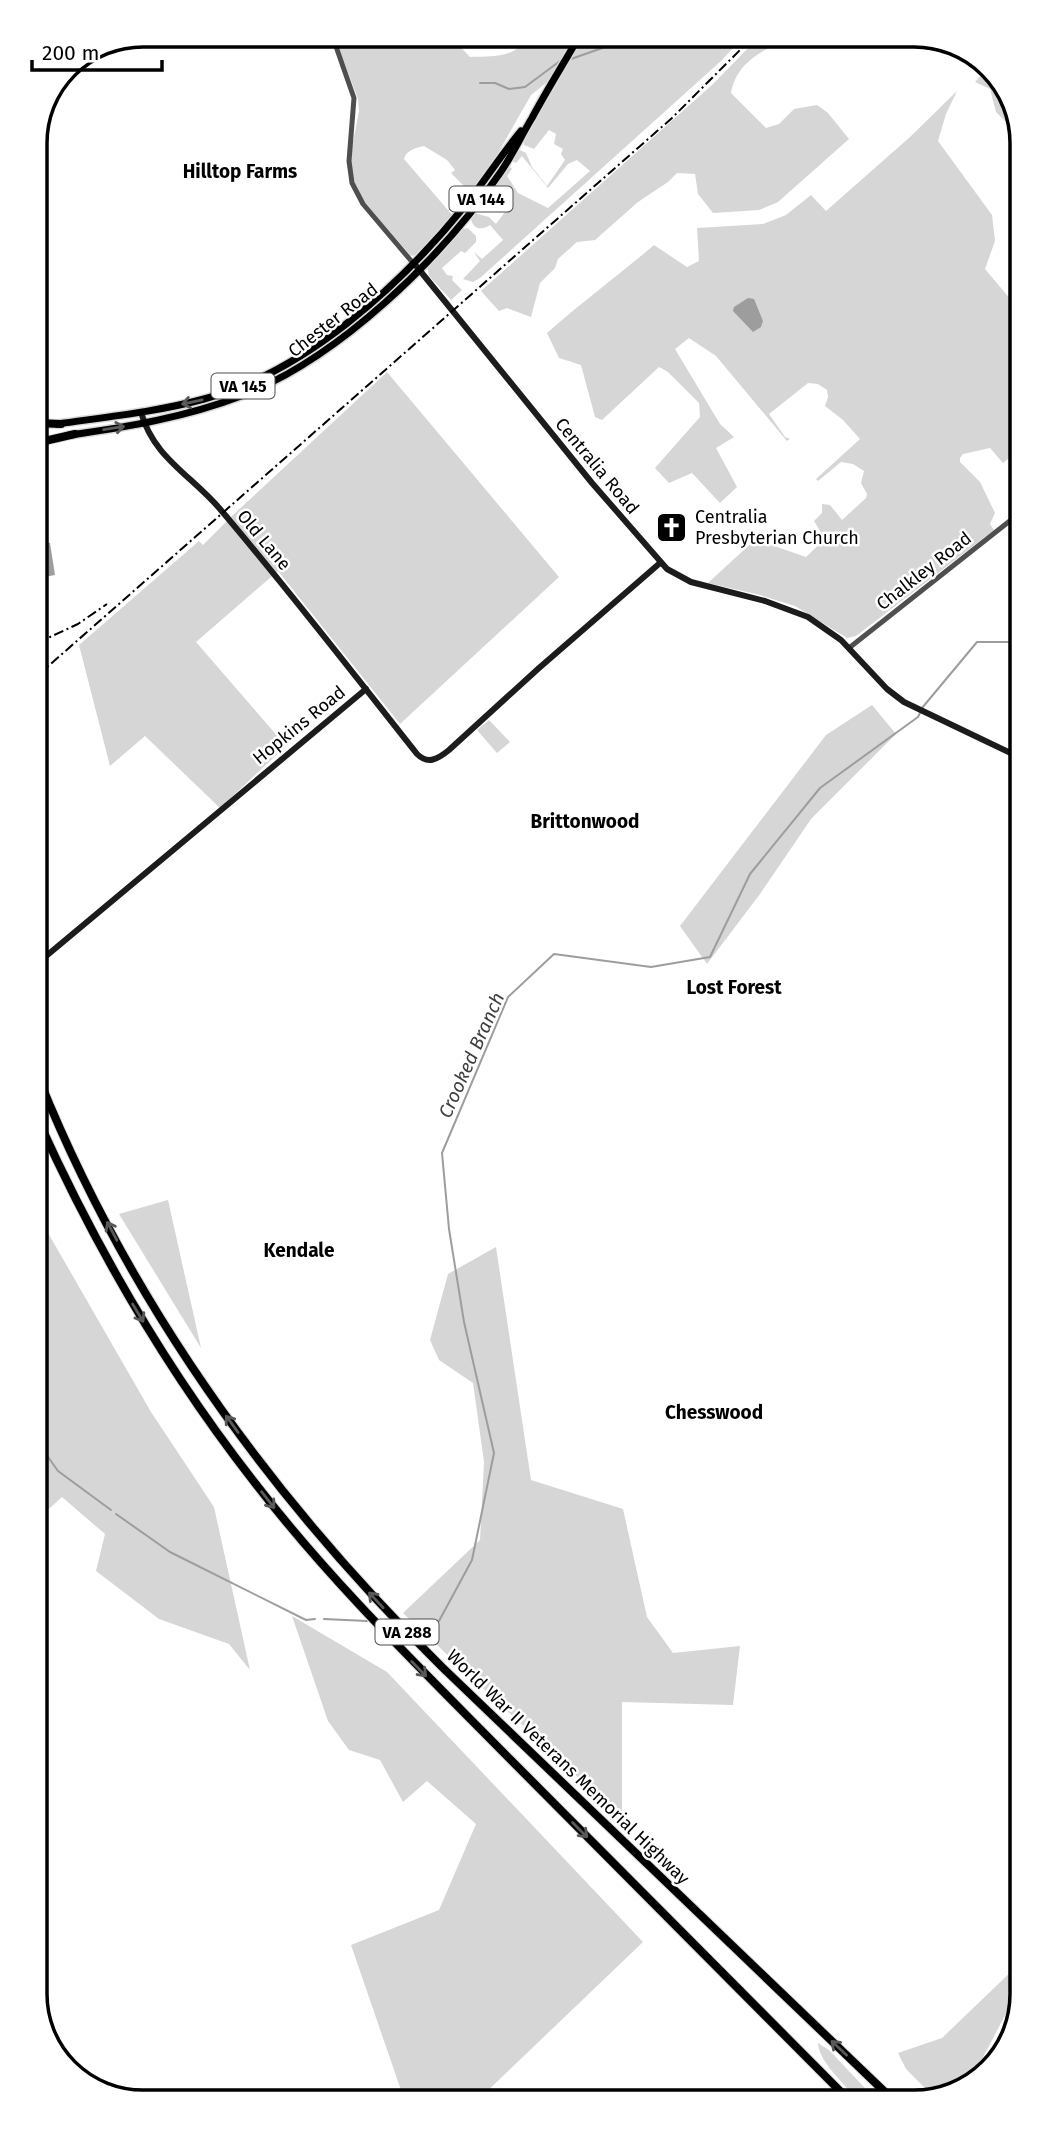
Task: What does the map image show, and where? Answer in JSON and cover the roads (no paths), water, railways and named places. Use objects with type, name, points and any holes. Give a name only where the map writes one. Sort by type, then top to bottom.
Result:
[{"type":"highway","points":[[47,425],[61,424]]},
{"type":"highway","points":[[47,439],[75,435]]},
{"type":"highway","name":"World War II Veterans Memorial Highway","points":[[47,1096],[87,1184],[151,1301],[234,1428],[308,1523],[376,1601],[442,1667],[883,2090]]},
{"type":"highway","name":"World War II Veterans Memorial Highway","points":[[47,1138],[94,1233],[146,1325],[203,1413],[280,1516],[374,1622],[839,2090]]},
{"type":"main road","name":"Chester Road","points":[[75,435],[144,423],[214,406],[254,391],[300,367],[347,334],[416,266],[463,208],[531,119],[573,47]]},
{"type":"main road","name":"Chester Road","points":[[61,424],[204,399],[256,381],[314,348],[416,266]]},
{"type":"main road","name":"Centralia Road","points":[[416,266],[660,563],[691,582],[795,611],[831,632],[887,689],[914,707],[1010,752]]},
{"type":"main road","name":"Old Lane","points":[[141,412],[149,436],[160,451],[221,511],[366,689]]},
{"type":"main road","name":"Hopkins Road","points":[[47,955],[366,689],[419,757],[430,761],[439,758],[660,563]]},
{"type":"street","name":"Centralia Road","points":[[336,47],[354,98],[349,160],[352,183],[363,204],[416,266]]},
{"type":"street","name":"Chalkley Road","points":[[849,648],[1010,521]]},
{"type":"waterway","points":[[571,59],[605,47]]},
{"type":"waterway","points":[[480,83],[495,83],[509,89],[525,87],[560,61]]},
{"type":"waterway","name":"Crooked Branch","points":[[922,708],[977,642],[1010,642]]},
{"type":"waterway","name":"Crooked Branch","points":[[405,1624],[428,1626],[439,1621],[472,1560],[494,1453],[464,1322],[449,1229],[442,1153],[508,997],[554,954],[651,967],[710,957],[750,874],[820,788],[920,713]]},
{"type":"waterway","points":[[47,1455],[58,1471],[111,1510]]},
{"type":"waterway","points":[[116,1514],[170,1552],[306,1620],[315,1619]]},
{"type":"waterway","points":[[324,1619],[367,1621]]},
{"type":"waterway","points":[[379,1622],[392,1623]]},
{"type":"railway","points":[[47,667],[672,118],[743,47]]},
{"type":"railway","points":[[47,638],[78,624],[107,604]]},
{"type":"place","name":"Centralia Presbyterian Church","points":[[672,527]]},
{"type":"district","name":"Hilltop Farms","points":[[240,171]]},
{"type":"district","name":"Brittonwood","points":[[585,821]]},
{"type":"district","name":"Lost Forest","points":[[734,987]]},
{"type":"district","name":"Kendale","points":[[299,1250]]},
{"type":"district","name":"Chesswood","points":[[714,1412]]}]
